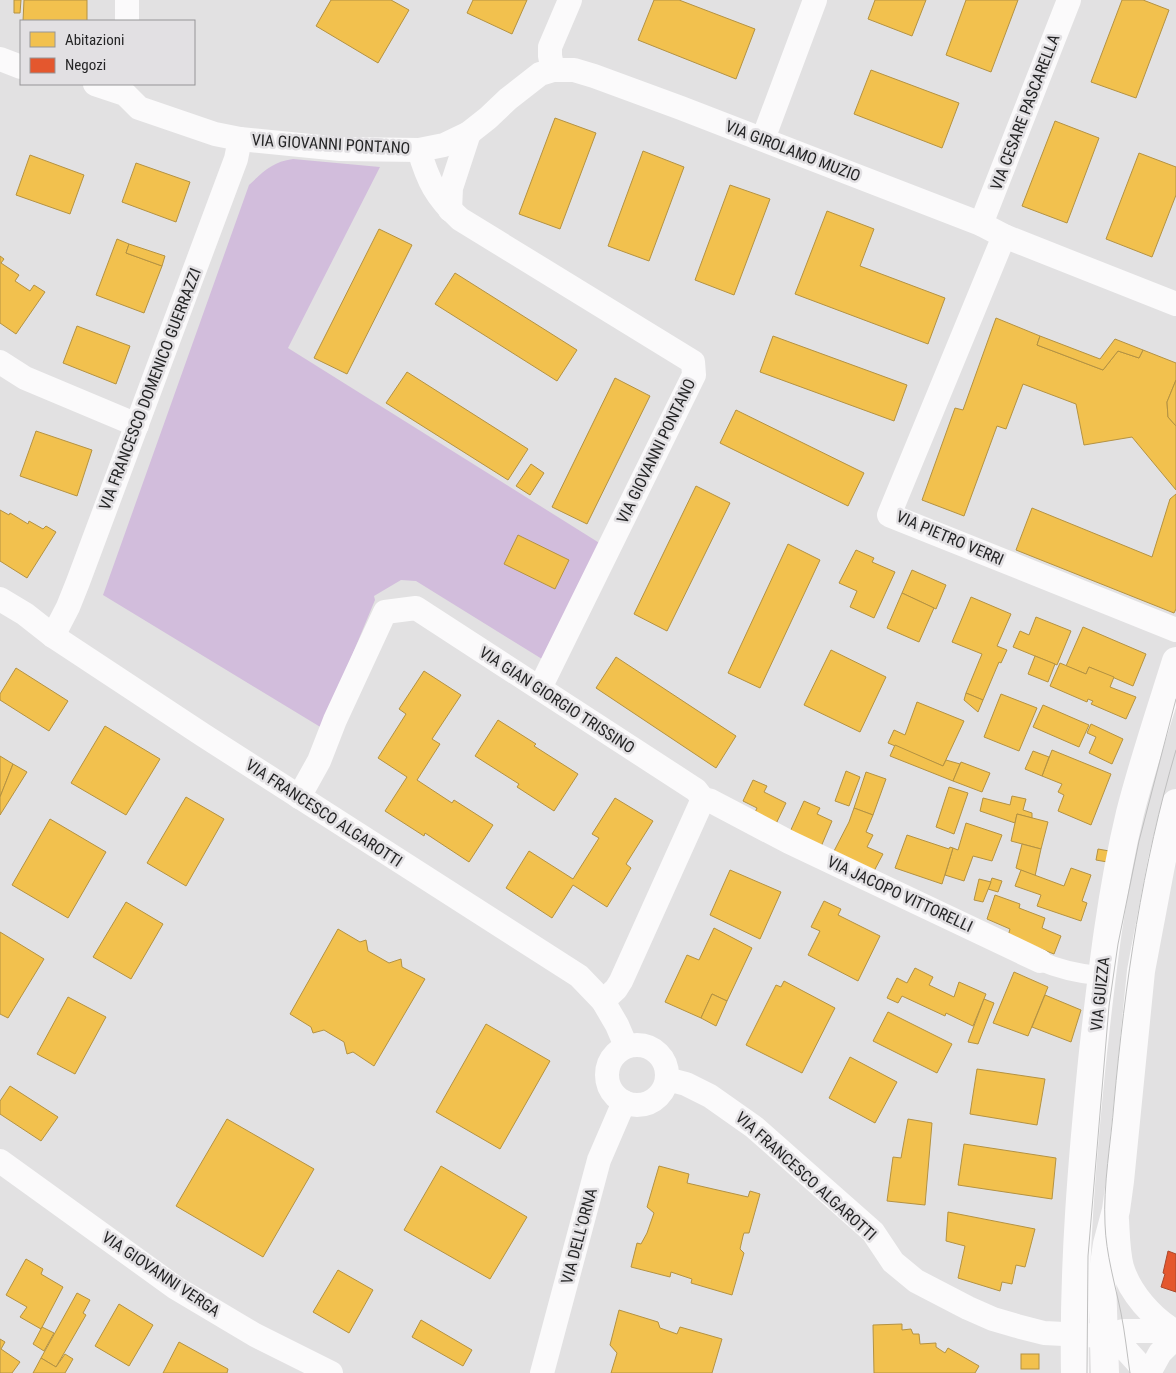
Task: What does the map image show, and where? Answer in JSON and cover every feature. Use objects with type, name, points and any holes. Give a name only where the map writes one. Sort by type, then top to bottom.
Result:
[{"type":"street","points":[[127,20],[128,0]]},
{"type":"street","points":[[553,70],[550,47],[570,0]]},
{"type":"street","points":[[763,139],[814,0]]},
{"type":"street","name":"VIA CESARE PASCARELLA","points":[[981,224],[1069,0]]},
{"type":"street","points":[[0,59],[20,67]]},
{"type":"street","name":"VIA GIROLAMO MUZIO","points":[[419,150],[444,145],[469,133],[528,82],[540,74],[553,70],[574,70],[763,139],[981,224],[1004,236],[1176,304]]},
{"type":"street","name":"VIA GIOVANNI PONTANO","points":[[102,85],[125,89],[139,108],[215,134],[240,139],[340,148],[419,150],[437,195],[450,210],[469,225],[692,362],[694,375],[540,688]]},
{"type":"street","points":[[450,210],[451,188],[469,133]]},
{"type":"street","name":"VIA FRANCESCO DOMENICO GUERRAZZI","points":[[53,636],[78,582],[236,159],[240,139]]},
{"type":"street","name":"VIA PIETRO VERRI","points":[[1004,236],[889,515],[1176,630]]},
{"type":"street","points":[[0,362],[25,378],[137,425]]},
{"type":"street","name":"VIA FRANCESCO ALGAROTTI","points":[[2,605],[25,614],[53,636],[299,797],[579,976],[603,1001],[626,1046]]},
{"type":"street","name":"VIA GIAN GIORGIO TRISSINO","points":[[299,797],[319,762],[385,612],[416,608],[696,790],[703,799]]},
{"type":"street","name":"VIA GUIZZA","points":[[1075,1373],[1074,1299],[1082,1156],[1109,917],[1130,814],[1176,661]]},
{"type":"street","points":[[603,1001],[616,989],[621,980],[703,799]]},
{"type":"street","name":"VIA JACOPO VITTORELLI","points":[[703,799],[711,801],[789,842],[1050,966],[1076,973],[1102,976]]},
{"type":"street","points":[[1105,1373],[1102,1278],[1107,1244],[1116,1210],[1141,971],[1162,860],[1176,804]]},
{"type":"street","points":[[639,1044],[651,1048],[660,1055],[666,1066],[667,1079],[663,1090],[656,1098],[646,1104],[634,1105],[624,1102],[614,1094],[608,1085],[607,1073],[610,1062],[616,1052],[626,1046],[639,1044]]},
{"type":"street","name":"VIA FRANCESCO ALGAROTTI","points":[[667,1079],[686,1084],[710,1096],[754,1128],[873,1232],[893,1262],[916,1281],[993,1319],[1033,1331],[1074,1335]]},
{"type":"street","name":"VIA DELL'ORNA","points":[[542,1373],[599,1160],[624,1102]]},
{"type":"street","name":"VIA GIOVANNI VERGA","points":[[0,1161],[176,1288],[255,1335],[331,1373]]},
{"type":"street","points":[[1116,1210],[1118,1246],[1122,1267],[1128,1280],[1136,1296],[1175,1333]]},
{"type":"street","points":[[1074,1335],[1104,1336],[1124,1331],[1175,1333]]},
{"type":"street","points":[[1104,1336],[1127,1351],[1148,1373],[1175,1333]]},
{"type":"shaded area","points":[[293,159],[380,167],[288,348],[601,544],[542,659],[416,581],[401,580],[374,596],[375,600],[322,728],[103,595],[249,185],[264,171],[279,162]]},
{"type":"building: Abitazioni","points":[[14,0],[21,0],[20,13],[14,13]]},
{"type":"building: Abitazioni","points":[[24,0],[87,0],[87,20],[23,20]]},
{"type":"building: Abitazioni","points":[[331,0],[391,0],[409,10],[378,63],[316,26]]},
{"type":"building: Abitazioni","points":[[473,0],[527,0],[512,34],[467,13]]},
{"type":"building: Abitazioni","points":[[654,0],[679,0],[755,29],[736,79],[638,40]]},
{"type":"building: Abitazioni","points":[[875,0],[926,0],[912,36],[868,19]]},
{"type":"building: Abitazioni","points":[[966,0],[1018,0],[991,72],[946,55]]},
{"type":"building: Abitazioni","points":[[1122,0],[1143,0],[1169,10],[1136,98],[1091,82]]},
{"type":"building: Abitazioni","points":[[871,70],[959,103],[942,148],[854,114]]},
{"type":"building: Abitazioni","points":[[555,118],[596,133],[560,229],[519,214]]},
{"type":"building: Abitazioni","points":[[1055,121],[1099,138],[1067,223],[1022,206]]},
{"type":"building: Abitazioni","points":[[643,151],[684,167],[649,261],[608,246]]},
{"type":"building: Abitazioni","points":[[1139,153],[1176,167],[1176,195],[1152,257],[1106,239]]},
{"type":"building: Abitazioni","points":[[30,155],[84,175],[70,214],[16,195]]},
{"type":"building: Abitazioni","points":[[136,163],[190,182],[176,222],[122,202]]},
{"type":"building: Abitazioni","points":[[730,185],[770,199],[734,295],[695,280]]},
{"type":"building: Abitazioni","points":[[827,211],[874,229],[860,266],[945,298],[928,344],[795,294]]},
{"type":"building: Abitazioni","points":[[379,229],[412,245],[347,374],[314,358]]},
{"type":"building: Abitazioni","points":[[117,239],[129,244],[126,253],[162,266],[144,313],[96,295]]},
{"type":"building: Abitazioni","points":[[129,244],[165,256],[162,266],[126,253]]},
{"type":"building: Abitazioni","points":[[0,256],[4,259],[1,263],[19,275],[15,281],[30,291],[34,285],[45,292],[16,334],[0,323]]},
{"type":"building: Abitazioni","points":[[455,273],[577,350],[557,381],[435,304]]},
{"type":"building: Abitazioni","points":[[996,318],[1040,336],[1037,345],[1103,370],[1118,351],[1139,358],[1143,350],[1176,363],[1176,380],[1167,402],[1168,417],[1176,426],[1176,490],[1132,437],[1084,445],[1076,404],[1023,384],[1006,429],[997,426],[964,516],[922,500],[955,408],[963,410]]},
{"type":"building: Abitazioni","points":[[77,326],[130,346],[116,384],[63,363]]},
{"type":"building: Abitazioni","points":[[773,336],[907,385],[894,421],[760,372]]},
{"type":"building: Abitazioni","points":[[1040,336],[1100,359],[1115,339],[1143,350],[1139,358],[1118,351],[1103,370],[1037,345]]},
{"type":"building: Abitazioni","points":[[407,372],[528,449],[508,480],[386,403]]},
{"type":"building: Abitazioni","points":[[615,378],[650,396],[587,524],[552,507]]},
{"type":"building: Abitazioni","points":[[1176,380],[1176,426],[1168,417],[1167,402]]},
{"type":"building: Abitazioni","points":[[736,410],[864,473],[848,506],[720,443]]},
{"type":"building: Abitazioni","points":[[36,431],[92,450],[77,496],[20,476]]},
{"type":"building: Abitazioni","points":[[531,464],[544,473],[530,495],[516,486]]},
{"type":"building: Abitazioni","points":[[696,486],[730,503],[667,631],[634,614]]},
{"type":"building: Abitazioni","points":[[1176,494],[1176,609],[1174,613],[1016,550],[1032,508],[1152,557],[1170,499]]},
{"type":"building: Abitazioni","points":[[0,510],[9,515],[10,513],[28,524],[29,521],[43,529],[46,526],[56,532],[27,578],[0,561]]},
{"type":"building: Abitazioni","points":[[518,535],[569,560],[555,589],[504,564]]},
{"type":"building: Abitazioni","points":[[788,544],[820,560],[760,688],[728,673]]},
{"type":"building: Abitazioni","points":[[856,550],[874,558],[872,562],[895,572],[874,618],[850,607],[857,591],[839,583]]},
{"type":"building: Abitazioni","points":[[912,570],[946,585],[936,609],[902,593]]},
{"type":"building: Abitazioni","points":[[902,593],[934,608],[919,642],[887,628]]},
{"type":"building: Abitazioni","points":[[971,597],[1011,614],[997,646],[1007,650],[1001,663],[999,662],[983,700],[966,693],[982,654],[952,642]]},
{"type":"building: Abitazioni","points":[[1036,617],[1071,631],[1057,665],[1013,647],[1020,631],[1029,635]]},
{"type":"building: Abitazioni","points":[[1083,627],[1146,654],[1133,686],[1089,667],[1086,674],[1066,666]]},
{"type":"building: Abitazioni","points":[[831,650],[886,677],[860,732],[804,705]]},
{"type":"building: Abitazioni","points":[[1035,656],[1055,664],[1048,682],[1028,674]]},
{"type":"building: Abitazioni","points":[[616,657],[736,736],[716,768],[596,688]]},
{"type":"building: Abitazioni","points":[[1060,663],[1086,674],[1089,667],[1114,677],[1110,687],[1136,697],[1126,719],[1091,704],[1093,701],[1088,699],[1087,702],[1050,686]]},
{"type":"building: Abitazioni","points":[[16,668],[68,701],[49,731],[0,700],[0,694]]},
{"type":"building: Abitazioni","points":[[424,671],[461,695],[432,739],[440,744],[417,780],[452,803],[454,800],[493,825],[469,862],[425,833],[424,836],[385,811],[407,777],[378,758],[406,714],[399,709]]},
{"type":"building: Abitazioni","points":[[966,693],[983,700],[978,712],[964,700]]},
{"type":"building: Abitazioni","points":[[1001,694],[1037,708],[1019,751],[984,737]]},
{"type":"building: Abitazioni","points":[[917,702],[964,721],[943,766],[888,743],[894,730],[905,735]]},
{"type":"building: Abitazioni","points":[[1043,705],[1089,725],[1079,747],[1033,727]]},
{"type":"building: Abitazioni","points":[[498,720],[578,774],[554,811],[517,787],[519,784],[475,756]]},
{"type":"building: Abitazioni","points":[[1091,724],[1123,739],[1112,764],[1089,753],[1096,737],[1087,733]]},
{"type":"building: Abitazioni","points":[[105,726],[160,759],[126,815],[71,783]]},
{"type":"building: Abitazioni","points":[[895,745],[943,766],[946,760],[960,764],[953,781],[890,756]]},
{"type":"building: Abitazioni","points":[[1052,750],[1111,774],[1091,825],[1058,811],[1064,795],[1058,792],[1062,784],[1042,776]]},
{"type":"building: Abitazioni","points":[[1033,751],[1049,757],[1042,776],[1025,769]]},
{"type":"building: Abitazioni","points":[[0,756],[13,764],[0,797]]},
{"type":"building: Abitazioni","points":[[961,762],[990,773],[982,792],[953,781]]},
{"type":"building: Abitazioni","points":[[13,764],[27,772],[0,815],[0,797]]},
{"type":"building: Abitazioni","points":[[846,771],[860,777],[849,806],[835,801]]},
{"type":"building: Abitazioni","points":[[866,772],[886,779],[873,815],[854,808]]},
{"type":"building: Abitazioni","points":[[753,780],[767,786],[764,792],[786,803],[774,828],[753,817],[757,808],[743,801]]},
{"type":"building: Abitazioni","points":[[949,787],[968,793],[954,834],[936,827]]},
{"type":"building: Abitazioni","points":[[1012,796],[1026,799],[1023,810],[1032,813],[1032,818],[1017,814],[1015,823],[980,811],[983,798],[1010,805]]},
{"type":"building: Abitazioni","points":[[186,797],[224,819],[186,886],[147,863]]},
{"type":"building: Abitazioni","points":[[615,798],[653,821],[626,864],[631,868],[607,907],[573,885],[552,918],[506,888],[529,851],[573,879],[599,838],[592,834]]},
{"type":"building: Abitazioni","points":[[804,801],[820,808],[817,814],[832,821],[820,849],[789,834]]},
{"type":"building: Abitazioni","points":[[854,808],[873,815],[866,832],[873,835],[867,847],[883,854],[873,873],[833,853]]},
{"type":"building: Abitazioni","points":[[1017,814],[1048,822],[1041,849],[1011,841]]},
{"type":"building: Abitazioni","points":[[50,819],[106,852],[68,918],[12,885]]},
{"type":"building: Abitazioni","points":[[966,823],[1002,835],[992,861],[973,856],[964,881],[945,875],[953,848],[958,850]]},
{"type":"building: Abitazioni","points":[[907,835],[949,849],[950,847],[953,848],[942,884],[895,868]]},
{"type":"building: Abitazioni","points":[[1022,844],[1041,849],[1035,876],[1016,868]]},
{"type":"building: Abitazioni","points":[[1098,849],[1115,852],[1113,863],[1096,860]]},
{"type":"building: Abitazioni","points":[[1071,868],[1091,875],[1082,901],[1087,903],[1081,921],[1037,906],[1041,895],[1015,886],[1021,870],[1064,886]]},
{"type":"building: Abitazioni","points":[[730,870],[781,892],[760,939],[710,915]]},
{"type":"building: Abitazioni","points":[[992,878],[1002,881],[998,892],[988,889]]},
{"type":"building: Abitazioni","points":[[979,879],[991,882],[983,902],[974,900]]},
{"type":"building: Abitazioni","points":[[995,895],[1020,904],[1019,908],[1045,918],[1042,928],[1061,936],[1054,954],[1008,936],[1010,929],[987,919]]},
{"type":"building: Abitazioni","points":[[824,901],[841,909],[838,915],[880,936],[858,981],[808,955],[820,931],[811,927]]},
{"type":"building: Abitazioni","points":[[126,902],[163,924],[131,979],[93,957]]},
{"type":"building: Abitazioni","points":[[714,928],[752,948],[727,1001],[712,994],[701,1018],[665,1002],[687,955],[699,960]]},
{"type":"building: Abitazioni","points":[[338,929],[360,942],[366,940],[368,951],[389,963],[401,959],[402,967],[425,979],[374,1066],[353,1052],[347,1054],[344,1042],[324,1030],[313,1033],[311,1027],[290,1014]]},
{"type":"building: Abitazioni","points":[[0,932],[44,959],[8,1018],[0,1014]]},
{"type":"building: Abitazioni","points":[[915,968],[933,977],[929,985],[954,997],[959,982],[986,994],[973,1026],[946,1013],[945,1016],[902,996],[898,1003],[887,998],[897,978],[907,983]]},
{"type":"building: Abitazioni","points":[[1014,972],[1048,987],[1028,1036],[993,1023]]},
{"type":"building: Abitazioni","points":[[784,981],[835,1008],[802,1073],[746,1045],[776,985],[781,987]]},
{"type":"building: Abitazioni","points":[[712,994],[727,1001],[716,1026],[701,1018]]},
{"type":"building: Abitazioni","points":[[1045,995],[1081,1010],[1071,1042],[1032,1027]]},
{"type":"building: Abitazioni","points":[[68,997],[106,1017],[75,1074],[37,1054]]},
{"type":"building: Abitazioni","points":[[984,999],[994,1003],[978,1044],[968,1042]]},
{"type":"building: Abitazioni","points":[[888,1012],[952,1044],[937,1073],[873,1041]]},
{"type":"building: Abitazioni","points":[[486,1024],[550,1061],[500,1149],[436,1112]]},
{"type":"building: Abitazioni","points":[[850,1057],[897,1082],[875,1123],[829,1098]]},
{"type":"building: Abitazioni","points":[[977,1069],[1045,1079],[1037,1125],[970,1114]]},
{"type":"building: Abitazioni","points":[[10,1086],[58,1117],[41,1141],[0,1114],[0,1101]]},
{"type":"building: Abitazioni","points":[[227,1119],[314,1169],[263,1257],[176,1206]]},
{"type":"building: Abitazioni","points":[[908,1119],[932,1123],[925,1205],[887,1201],[893,1157],[901,1158]]},
{"type":"building: Abitazioni","points":[[964,1144],[1056,1158],[1052,1199],[958,1185]]},
{"type":"building: Abitazioni","points":[[441,1166],[527,1217],[490,1279],[404,1230]]},
{"type":"building: Abitazioni","points":[[659,1166],[689,1174],[687,1183],[748,1197],[750,1191],[760,1194],[749,1233],[744,1233],[743,1236],[740,1249],[744,1253],[732,1295],[691,1283],[692,1279],[671,1272],[670,1277],[631,1267],[637,1243],[641,1244],[654,1213],[647,1207]]},
{"type":"building: Abitazioni","points":[[948,1212],[1035,1229],[1025,1267],[1016,1265],[1012,1284],[1002,1282],[1000,1291],[958,1278],[965,1246],[946,1241]]},
{"type":"building: Abitazioni","points":[[26,1259],[43,1269],[41,1274],[63,1287],[41,1329],[20,1317],[27,1307],[6,1295]]},
{"type":"building: Abitazioni","points":[[338,1270],[373,1290],[349,1333],[313,1312]]},
{"type":"building: Abitazioni","points":[[77,1293],[90,1300],[83,1313],[86,1315],[56,1367],[41,1358]]},
{"type":"building: Abitazioni","points":[[119,1304],[153,1325],[129,1366],[95,1346]]},
{"type":"building: Abitazioni","points":[[619,1310],[658,1322],[660,1328],[677,1334],[680,1327],[722,1339],[712,1373],[611,1373],[617,1353],[610,1345]]},
{"type":"building: Abitazioni","points":[[421,1320],[472,1350],[463,1366],[412,1337]]},
{"type":"building: Abitazioni","points":[[902,1324],[902,1330],[911,1329],[913,1334],[919,1334],[920,1344],[936,1343],[936,1347],[945,1353],[948,1348],[979,1366],[975,1373],[874,1373],[873,1325]]},
{"type":"building: Abitazioni","points":[[42,1327],[54,1333],[44,1351],[33,1344]]},
{"type":"building: Abitazioni","points":[[0,1339],[5,1342],[1,1349],[20,1362],[12,1373],[0,1373]]},
{"type":"building: Abitazioni","points":[[179,1342],[228,1369],[227,1373],[163,1373]]},
{"type":"building: Abitazioni","points":[[65,1354],[73,1359],[65,1373],[33,1373],[41,1358],[56,1367]]},
{"type":"building: Abitazioni","points":[[1021,1354],[1039,1354],[1039,1369],[1021,1369]]},
{"type":"building: Negozi","points":[[1168,1251],[1176,1254],[1176,1292],[1161,1287]]},
{"type":"tram line","points":[[1087,1373],[1088,1256],[1109,1006],[1118,944],[1139,841],[1176,699]]},
{"type":"tram line","points":[[1130,1373],[1122,1320],[1107,1246],[1105,1224],[1106,1179],[1118,1058],[1136,925],[1164,793],[1176,750]]}]
